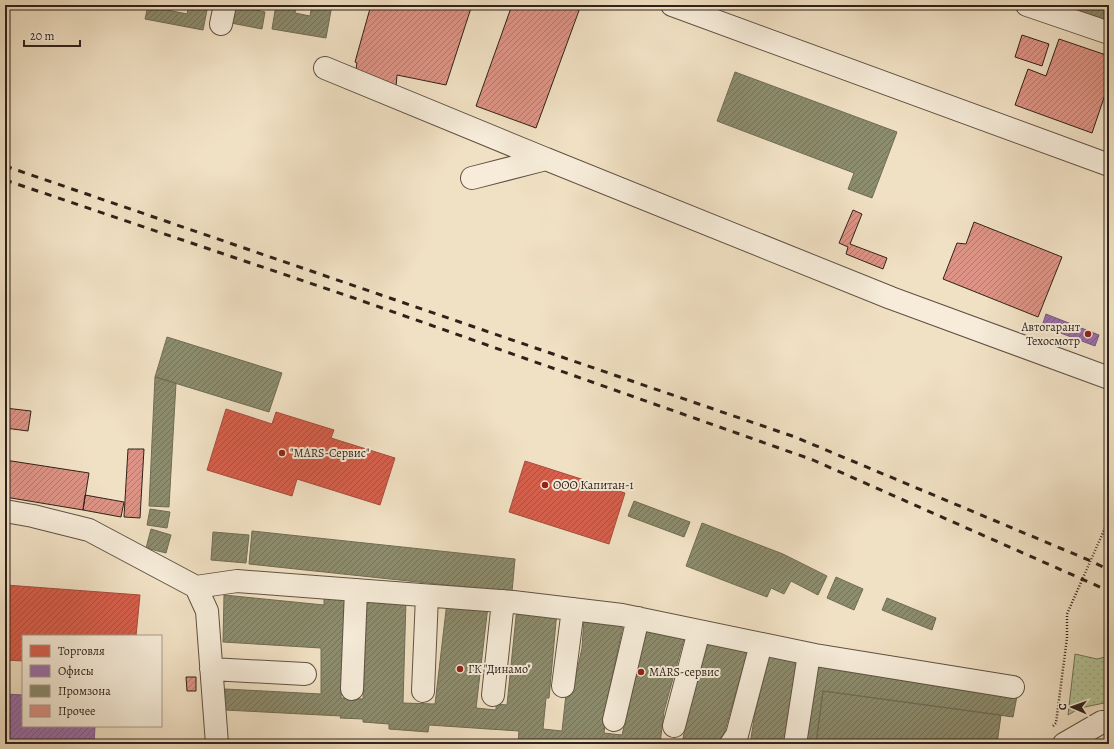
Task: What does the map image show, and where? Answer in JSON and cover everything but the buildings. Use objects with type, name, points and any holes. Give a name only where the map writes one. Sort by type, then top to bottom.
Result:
[{"type":"street","points":[[672,5],[1109,165]]},
{"type":"street","points":[[1027,5],[1109,33]]},
{"type":"street","points":[[325,68],[891,298],[1109,378]]},
{"type":"street","points":[[472,178],[546,158]]},
{"type":"street","points":[[5,511],[33,516],[89,530],[196,587],[237,581],[503,601],[573,609],[638,618],[810,654],[1013,687]]},
{"type":"street","points":[[196,587],[207,611],[216,744]]},
{"type":"street","points":[[352,689],[356,590]]},
{"type":"street","points":[[423,691],[428,596]]},
{"type":"street","points":[[493,695],[503,601]]},
{"type":"street","points":[[563,686],[573,609]]},
{"type":"street","points":[[614,720],[638,618]]},
{"type":"street","points":[[674,726],[699,631]]},
{"type":"street","points":[[731,744],[737,735],[761,644]]},
{"type":"street","points":[[795,744],[810,654]]},
{"type":"street","points":[[211,669],[305,674]]},
{"type":"street","points":[[1058,736],[1102,722],[1109,723]]},
{"type":"path","points":[[1058,736],[1056,723],[1067,638],[1067,614],[1084,579],[1109,519]]},
{"type":"green space","points":[[1075,654],[1097,659],[1109,656],[1109,702],[1080,708],[1068,715]]},
{"type":"railway","points":[[5,166],[795,437],[1091,561],[1109,570]]},
{"type":"railway","points":[[5,180],[351,297],[813,460],[1109,591]]},
{"type":"place","name":"Автогарант Техосмотр","points":[[1088,334]]},
{"type":"place","name":"\"MARS-Сервис\"","points":[[282,453]]},
{"type":"place","name":"ООО Капитан-1","points":[[545,485]]},
{"type":"place","name":"ГК \"Динамо\"","points":[[460,669]]},
{"type":"place","name":"MARS-сервис","points":[[641,672]]}]
